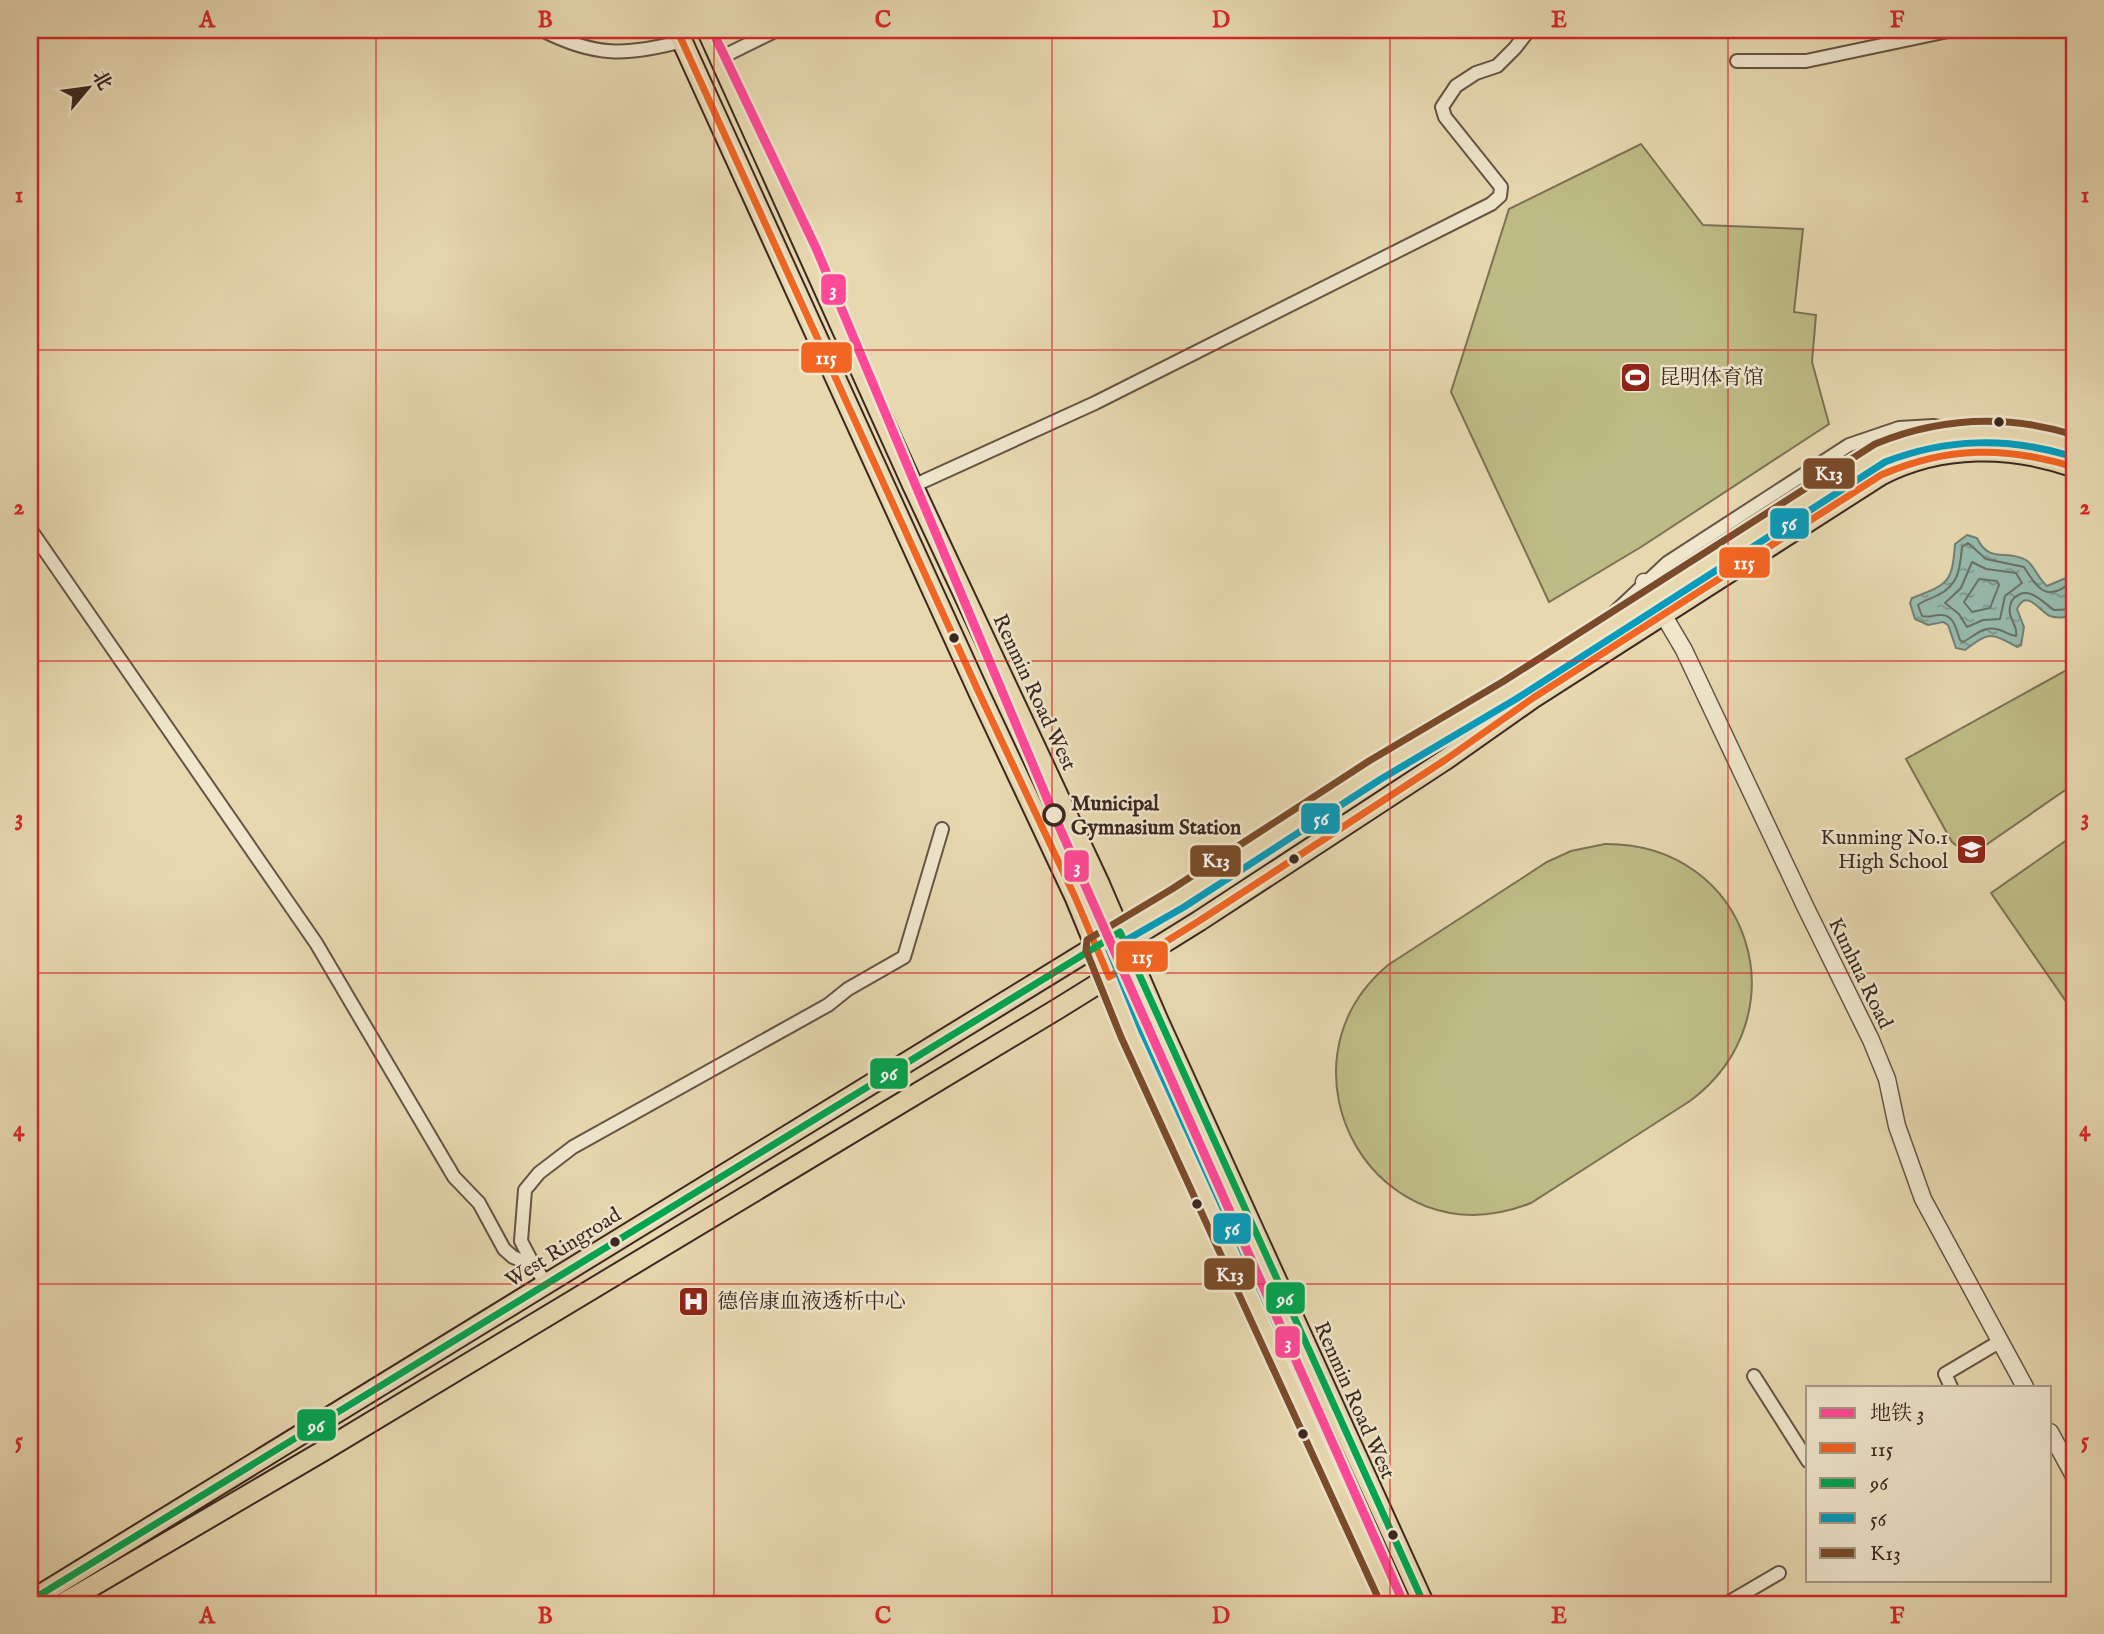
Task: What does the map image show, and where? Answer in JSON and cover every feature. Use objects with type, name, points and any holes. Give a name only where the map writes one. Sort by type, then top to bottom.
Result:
[{"type":"main road","name":"Renmin Road West","points":[[707,30],[1424,1604]]},
{"type":"main road","points":[[680,36],[1096,946],[1147,1068],[1392,1604]]},
{"type":"main road","name":"West Ringroad","points":[[30,1601],[1178,898],[1375,770],[1459,722],[1583,642],[1649,590],[1880,453],[1916,439],[1964,432],[2035,436],[2074,446]]},
{"type":"main road","points":[[62,1604],[323,1451],[1109,977],[1445,760],[1533,698],[1872,481],[1910,462],[1949,452],[2031,456],[2074,467]]},
{"type":"street","points":[[542,30],[569,44],[607,52],[645,51],[680,36]]},
{"type":"street","points":[[720,58],[777,30]]},
{"type":"street","points":[[913,486],[1095,403],[1491,204],[1500,196],[1501,187],[1446,117],[1442,107],[1456,86],[1476,73],[1497,66],[1528,30]]},
{"type":"street","points":[[1737,61],[1806,61],[1953,30]]},
{"type":"street","points":[[30,529],[316,943],[454,1177],[479,1203],[504,1249],[513,1257],[534,1266]]},
{"type":"street","name":"Kunhua Road","points":[[1649,590],[1684,650],[1871,1040],[1887,1079],[1897,1126],[1923,1199],[2024,1386]]},
{"type":"street","points":[[546,1283],[521,1241],[525,1190],[539,1173],[573,1147],[828,1005],[848,989],[904,957],[942,829]]},
{"type":"street","points":[[1951,1386],[1945,1374],[1999,1342]]},
{"type":"street","points":[[1754,1376],[1806,1458]]},
{"type":"street","points":[[2052,1436],[2074,1476]]},
{"type":"street","points":[[1726,1604],[1779,1573]]},
{"type":"shaded area","name":"昆明体育馆","points":[[1641,144],[1703,225],[1803,229],[1794,312],[1816,315],[1812,362],[1829,424],[1641,547],[1549,602],[1451,392],[1509,209]]},
{"type":"shaded area","points":[[2074,666],[2074,784],[1970,856],[1952,842],[1906,759]]},
{"type":"shaded area","points":[[2074,835],[2074,1013],[1991,893]]},
{"type":"shaded area","points":[[1605,844],[1655,851],[1696,872],[1726,902],[1745,940],[1752,982],[1745,1025],[1725,1066],[1690,1101],[1531,1203],[1476,1215],[1427,1206],[1386,1182],[1356,1146],[1339,1102],[1337,1054],[1353,1007],[1388,965],[1547,862],[1571,851]]},
{"type":"water","points":[[1967,535],[1977,538],[1987,551],[2026,560],[2047,586],[2071,573],[2074,574],[2074,614],[2053,617],[2033,603],[2025,601],[2017,609],[2024,627],[2021,645],[2017,647],[1990,636],[1965,650],[1956,648],[1948,625],[1943,622],[1928,625],[1915,619],[1910,603],[1912,598],[1946,581],[1952,567],[1955,544]]},
{"type":"metro line","name":"3","points":[[712,30],[816,248],[1054,815],[1404,1604]]},
{"type":"transit line","name":"115","points":[[677,30],[1075,897],[1109,977],[1445,760],[1533,698],[1881,475],[1930,459],[1977,452],[2024,455],[2074,467]]},
{"type":"transit line","name":"K13","points":[[1381,1604],[1121,1037],[1086,950],[1087,940],[1172,889],[1369,761],[1504,681],[1875,444],[1925,428],[1974,422],[2024,424],[2074,435]]},
{"type":"transit line","name":"56","points":[[1402,1600],[1141,1029],[1109,950],[1184,907],[1381,779],[1516,699],[1885,462],[1931,448],[1977,443],[2024,446],[2071,456]]},
{"type":"transit line","name":"96","points":[[30,1601],[1120,932],[1424,1604]]},
{"type":"place","name":"昆明体育馆","points":[[1636,377]]},
{"type":"place","name":"Municipal Gymnasium Station","points":[[1054,815]]},
{"type":"place","name":"Kunming No.1 High School","points":[[1971,849]]},
{"type":"place","name":"德倍康血液透析中心","points":[[694,1301]]}]
